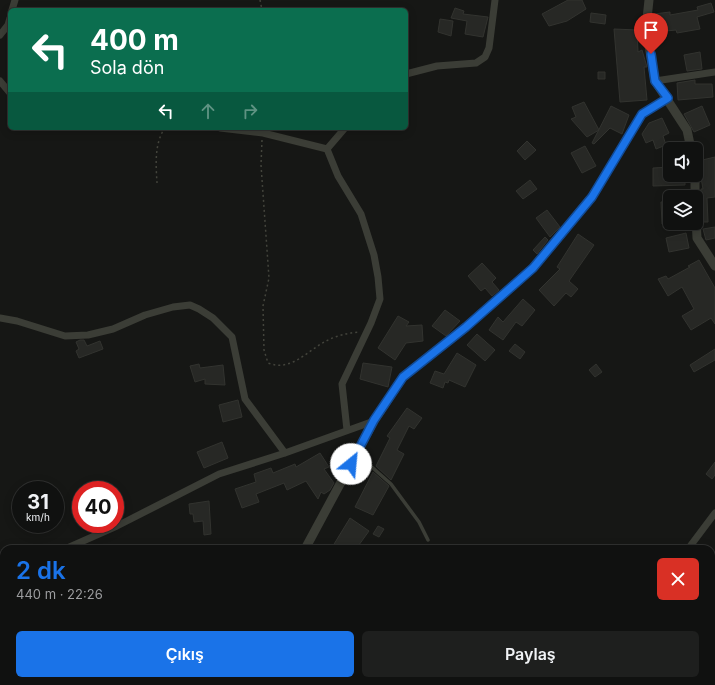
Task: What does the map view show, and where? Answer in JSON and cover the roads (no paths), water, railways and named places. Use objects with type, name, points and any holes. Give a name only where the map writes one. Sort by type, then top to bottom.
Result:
[{"type":"street","points":[[408,73],[437,66],[476,63],[485,57],[489,48],[495,0]]},
{"type":"street","points":[[649,0],[646,28],[655,81],[668,98],[687,130],[690,142]]},
{"type":"street","points":[[0,35],[8,25]]},
{"type":"street","points":[[655,81],[715,72]]},
{"type":"street","points":[[0,81],[8,91]]},
{"type":"street","points":[[307,545],[374,420],[403,377],[466,327],[533,268],[592,197],[642,114],[668,98]]},
{"type":"street","points":[[237,130],[263,133],[327,149]]},
{"type":"street","points":[[327,149],[343,130]]},
{"type":"street","points":[[327,149],[338,176],[361,214],[374,255],[380,299],[367,332],[342,384],[347,430]]},
{"type":"street","points":[[697,230],[697,238],[715,266]]},
{"type":"street","points":[[0,318],[18,321],[65,336],[113,330],[146,315],[173,307],[190,305],[199,309],[213,318],[232,336],[245,399],[285,453]]},
{"type":"street","points":[[74,545],[117,526],[219,474],[285,453],[374,420]]},
{"type":"street","points":[[691,545],[715,513]]},
{"type":"lane","points":[[356,453],[391,484],[419,522],[428,540]]}]
